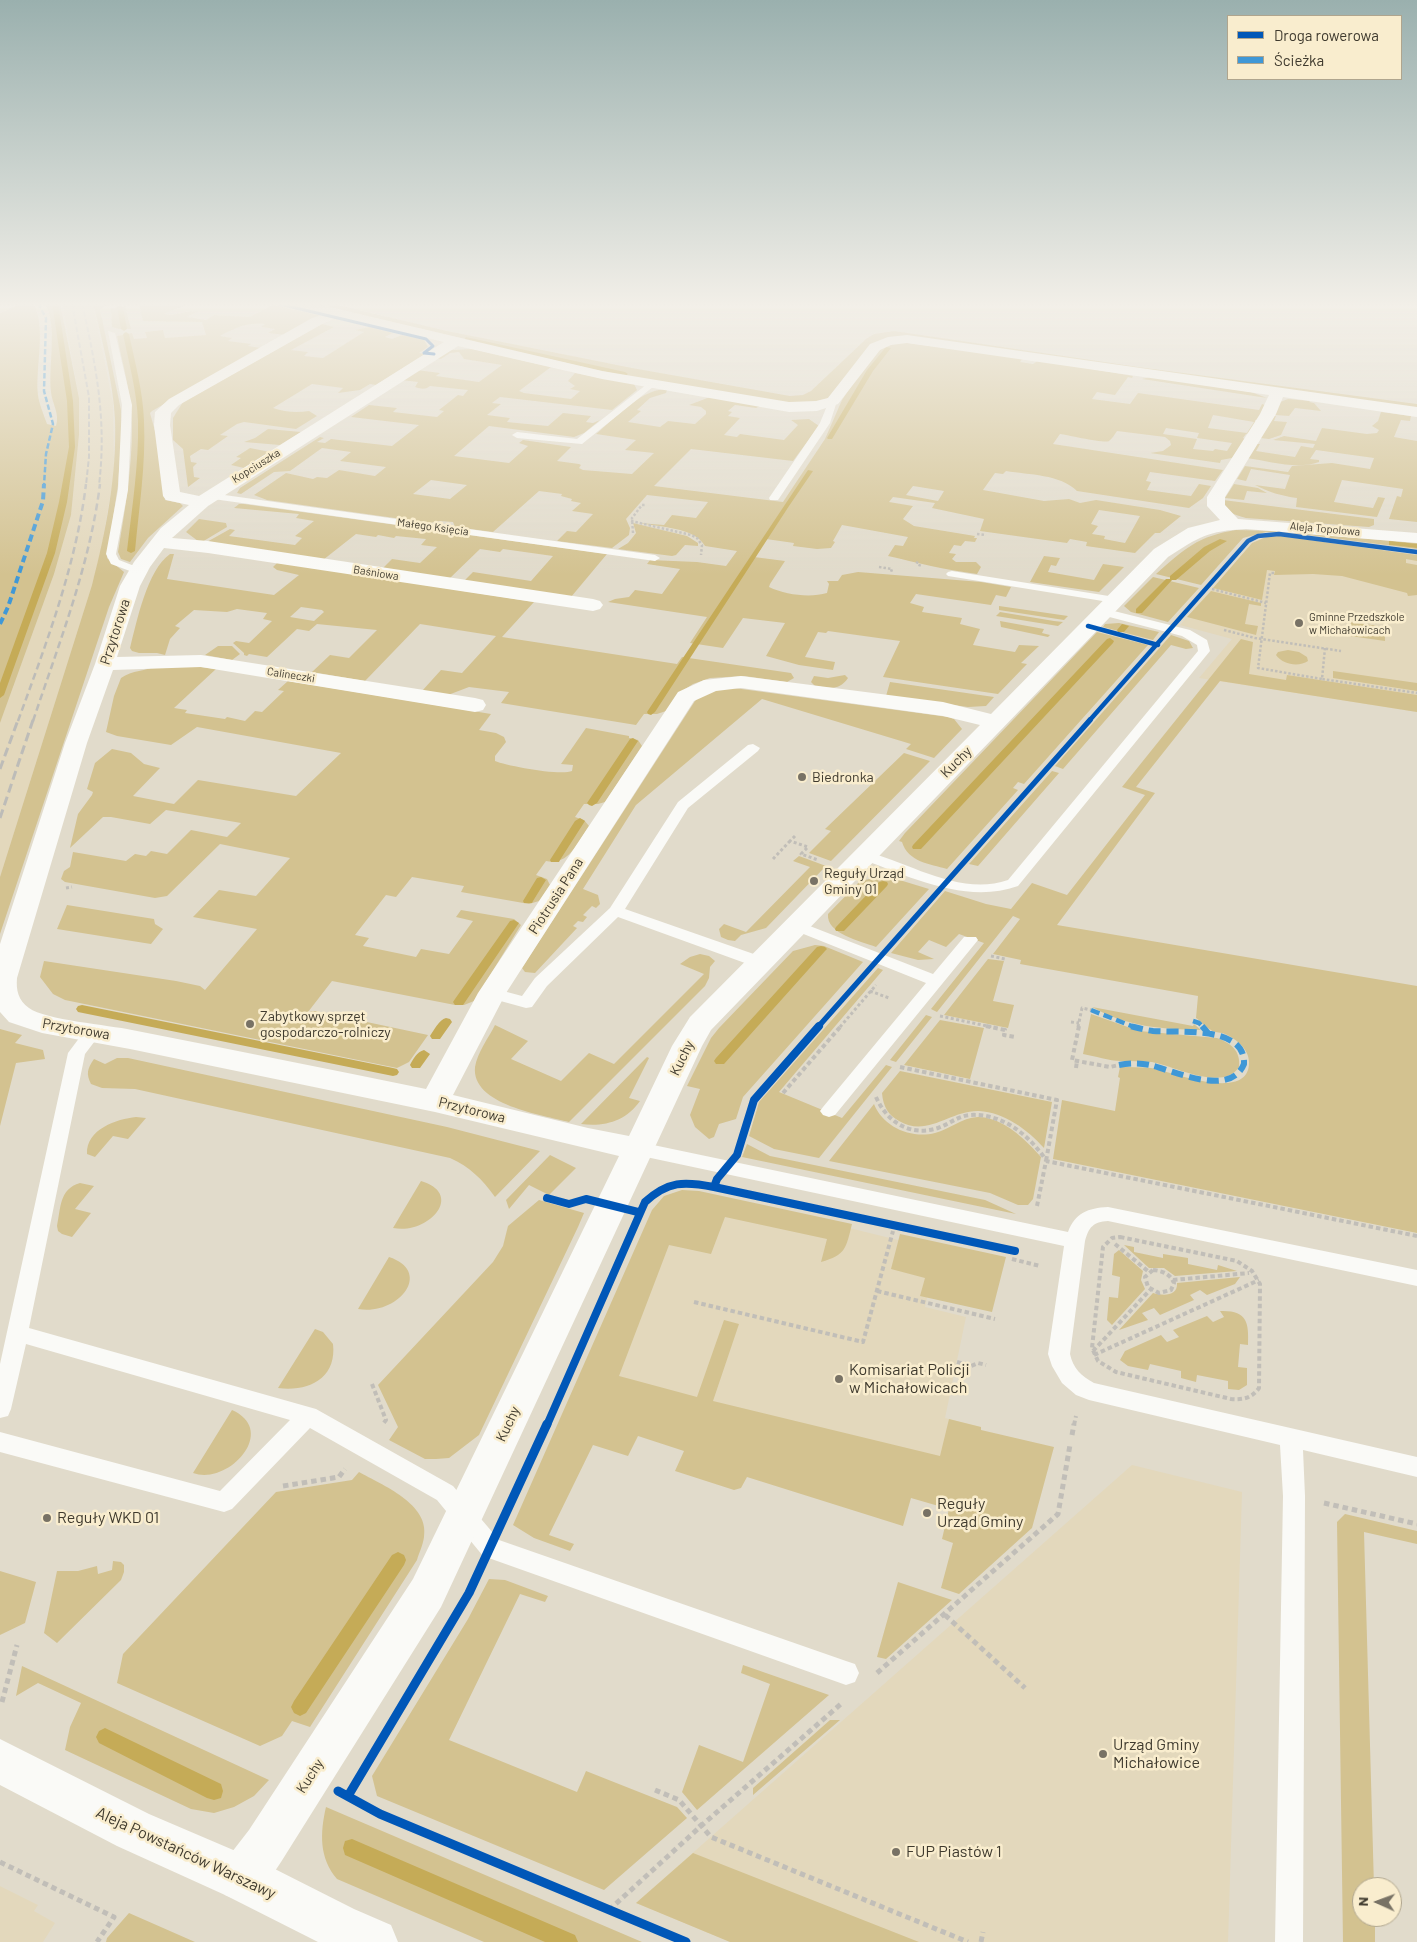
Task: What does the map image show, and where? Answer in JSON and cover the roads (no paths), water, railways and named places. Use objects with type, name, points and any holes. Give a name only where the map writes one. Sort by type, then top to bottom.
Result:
[{"type":"street","points":[[189,394],[174,402],[161,416],[172,496],[206,499]]},
{"type":"street","name":"Kopciuszka","points":[[206,499],[372,394]]},
{"type":"street","points":[[709,394],[789,407],[817,406],[833,401],[839,394]]},
{"type":"street","points":[[1233,524],[1216,506],[1216,497],[1268,414],[1278,394]]},
{"type":"street","points":[[1283,394],[1417,412]]},
{"type":"street","name":"Przytorowa","points":[[206,499],[178,521],[159,542],[138,571],[130,586],[60,794],[2,986],[8,1003],[23,1017],[42,1024],[140,1041],[434,1101],[588,1139],[638,1149]]},
{"type":"street","name":"Aleja Topolowa","points":[[1233,524],[1278,525],[1417,538]]},
{"type":"street","name":"Kuchy","points":[[242,1878],[265,1846],[427,1593],[693,1034],[700,1024],[762,963],[864,855],[1161,553],[1176,542],[1199,530],[1233,524]]},
{"type":"street","name":"Baśniowa","points":[[159,542],[208,547],[593,605]]},
{"type":"street","name":"Calineczki","points":[[105,664],[201,661],[475,705]]},
{"type":"street","name":"Piotrusia Pana","points":[[434,1101],[492,993],[686,697],[709,685],[741,682],[943,709],[996,722]]},
{"type":"street","name":"Aleja Powstańców Warszawy","points":[[0,1761],[133,1830],[242,1878],[337,1926],[374,1942]]},
{"type":"lane","points":[[124,394],[126,405],[123,490],[111,554],[115,562],[138,571]]},
{"type":"lane","points":[[517,434],[578,442],[639,394]]},
{"type":"lane","points":[[774,498],[825,423],[833,401]]},
{"type":"lane","name":"Małego Księcia","points":[[206,499],[656,558]]},
{"type":"lane","points":[[864,855],[968,888],[993,890],[1013,883],[1204,651],[1203,643],[1186,633],[1108,606],[952,574]]},
{"type":"lane","points":[[492,993],[526,1003],[541,982],[616,911],[683,805],[753,748]]},
{"type":"lane","points":[[616,911],[762,963]]},
{"type":"lane","points":[[797,926],[936,981]]},
{"type":"lane","points":[[829,1111],[970,940]]},
{"type":"lane","points":[[0,1409],[18,1333],[77,1053],[92,1033]]},
{"type":"lane","points":[[638,1149],[1075,1241]]},
{"type":"lane","points":[[1417,1278],[1108,1214],[1090,1216],[1079,1225],[1075,1241],[1059,1354],[1064,1369],[1074,1382],[1089,1391],[1417,1467]]},
{"type":"lane","points":[[18,1333],[308,1416],[445,1493],[491,1548],[846,1673]]},
{"type":"lane","points":[[0,1442],[224,1502],[308,1416]]},
{"type":"lane","points":[[1288,1942],[1294,1496],[1291,1439]]},
{"type":"waterway","points":[[0,695],[51,553],[63,502],[72,447],[69,394]]},
{"type":"waterway","points":[[131,551],[141,437],[138,394]]},
{"type":"waterway","points":[[830,438],[856,394]]},
{"type":"waterway","points":[[788,504],[810,471]]},
{"type":"waterway","points":[[759,547],[786,507]]},
{"type":"waterway","points":[[1173,578],[1207,549],[1223,541]]},
{"type":"waterway","points":[[1392,543],[1417,546]]},
{"type":"waterway","points":[[731,591],[758,549]]},
{"type":"waterway","points":[[1139,611],[1169,581]]},
{"type":"waterway","points":[[688,656],[729,594]]},
{"type":"waterway","points":[[1121,630],[1125,626]]},
{"type":"waterway","points":[[917,847],[1110,641]]},
{"type":"waterway","points":[[651,712],[686,659]]},
{"type":"waterway","points":[[592,803],[633,741]]},
{"type":"waterway","points":[[555,860],[580,821]]},
{"type":"waterway","points":[[528,901],[541,880]]},
{"type":"waterway","points":[[840,929],[883,884]]},
{"type":"waterway","points":[[459,1002],[514,923]]},
{"type":"waterway","points":[[720,1061],[821,949]]},
{"type":"waterway","points":[[82,1009],[393,1072]]},
{"type":"waterway","points":[[436,1036],[446,1022]]},
{"type":"waterway","points":[[416,1065],[424,1054]]},
{"type":"waterway","points":[[300,1707],[398,1560]]},
{"type":"waterway","points":[[105,1737],[214,1791]]},
{"type":"waterway","points":[[352,1848],[568,1942]]},
{"type":"railway","points":[[86,485],[89,457],[88,394]]},
{"type":"railway","points":[[99,394],[102,438],[99,485]]},
{"type":"railway","points":[[18,721],[59,604],[75,545],[86,484]]},
{"type":"railway","points":[[33,721],[81,574],[89,544],[100,484]]},
{"type":"railway","points":[[0,769],[18,720]]},
{"type":"railway","points":[[0,818],[33,720]]},
{"type":"place","name":"Gminne Przedszkole w Michałowicach","points":[[1299,623]]},
{"type":"place","name":"Biedronka","points":[[802,777]]},
{"type":"place","name":"Reguły Urząd Gminy 01","points":[[814,881]]},
{"type":"place","name":"Zabytkowy sprzęt gospodarczo-rolniczy","points":[[250,1024]]},
{"type":"place","name":"Komisariat Policji w Michałowicach","points":[[839,1379]]},
{"type":"place","name":"Reguły Urząd Gminy","points":[[927,1513]]},
{"type":"place","name":"Reguły WKD 01","points":[[47,1518]]},
{"type":"place","name":"Urząd Gminy Michałowice","points":[[1103,1754]]},
{"type":"place","name":"FUP Piastów 1","points":[[896,1852]]}]
